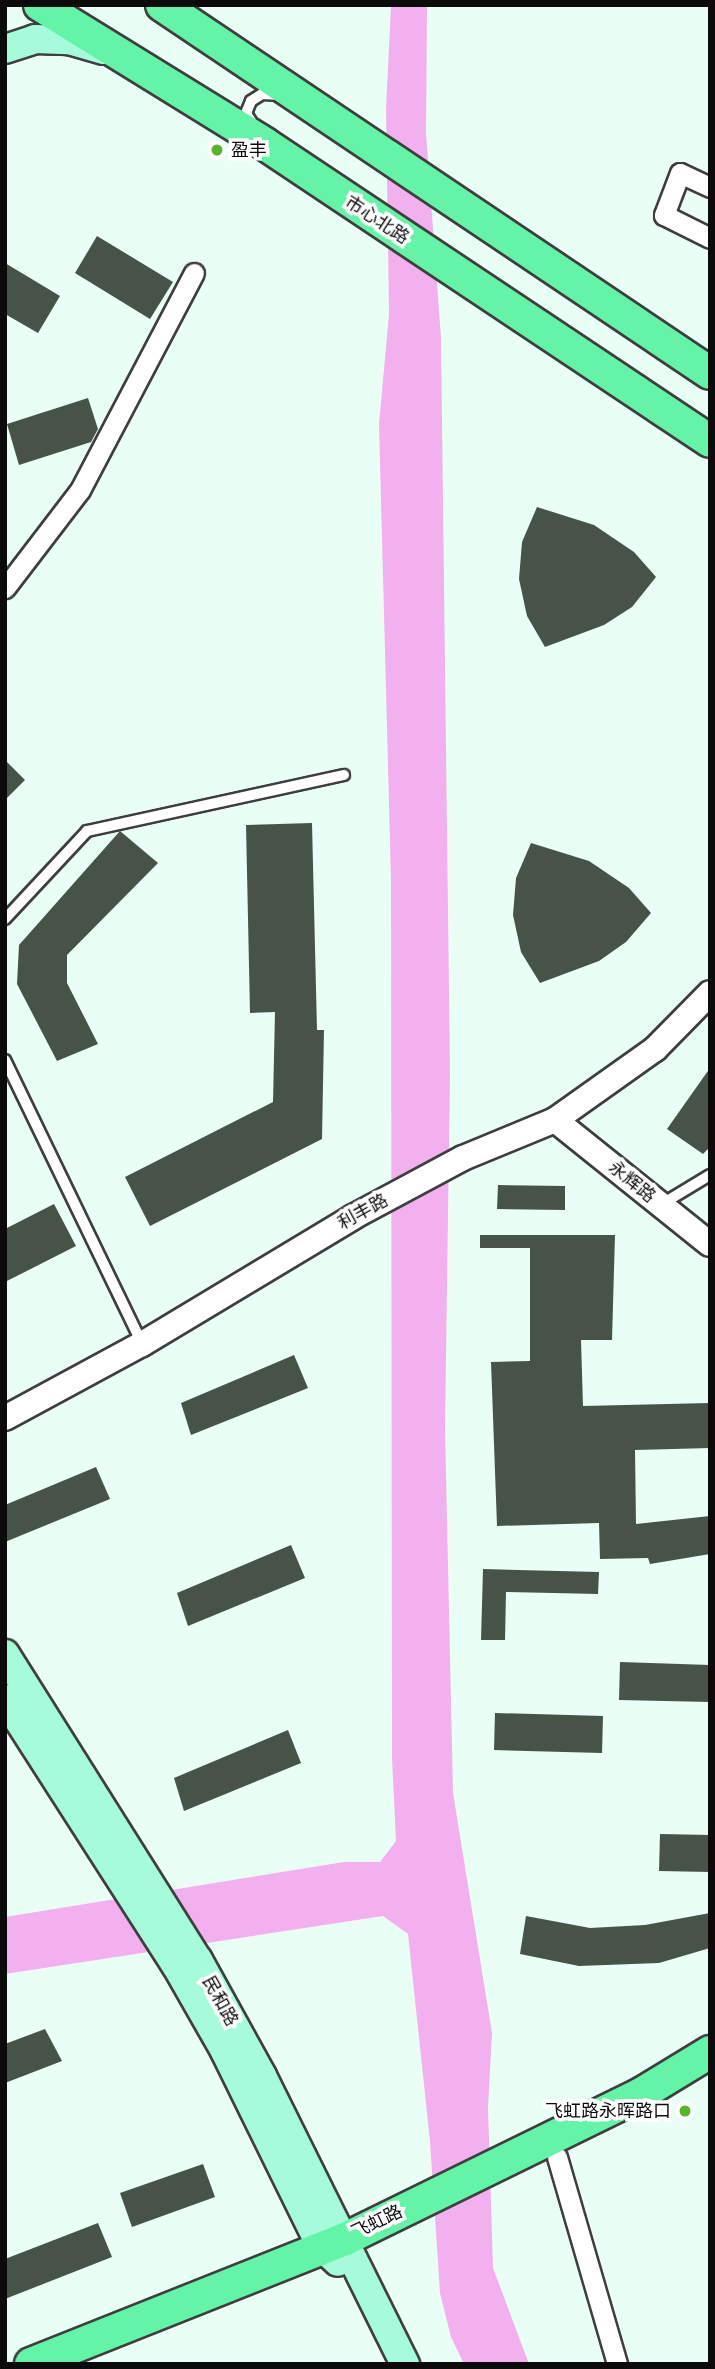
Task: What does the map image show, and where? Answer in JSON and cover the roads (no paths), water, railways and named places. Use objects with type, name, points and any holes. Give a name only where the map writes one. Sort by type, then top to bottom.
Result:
[{"type":"main road","name":"市心北路","points":[[40,5],[109,51],[265,145],[710,441]]},
{"type":"main road","points":[[172,10],[710,373]]},
{"type":"main road","points":[[5,49],[36,39],[69,40],[109,51]]},
{"type":"main road","name":"民和路","points":[[5,1654],[198,1960],[338,2249],[384,2364]]},
{"type":"main road","name":"民和路","points":[[5,1699],[176,1965],[405,2364]]},
{"type":"main road","name":"飞虹路","points":[[85,2364],[498,2174],[710,2052]]},
{"type":"main road","name":"飞虹路","points":[[498,2174],[557,2157],[646,2112],[710,2073]]},
{"type":"main road","name":"飞虹路","points":[[31,2364],[338,2249]]},
{"type":"street","points":[[710,187],[680,173],[664,215],[710,238]]},
{"type":"street","points":[[5,588],[80,491],[194,273]]},
{"type":"street","name":"利丰路","points":[[5,1418],[142,1345],[353,1217],[463,1158],[555,1120],[654,1049],[710,993]]},
{"type":"street","name":"永辉路","points":[[555,1120],[710,1244]]},
{"type":"street","points":[[557,2157],[617,2364]]},
{"type":"lane","points":[[265,145],[246,113],[251,101],[262,94],[298,97]]},
{"type":"lane","points":[[5,919],[88,831],[344,775]]},
{"type":"lane","points":[[5,1060],[142,1345]]},
{"type":"lane","points":[[661,1205],[710,1175]]},
{"type":"place","name":"盈丰","points":[[217,150]]},
{"type":"place","name":"飞虹路永晖路口","points":[[685,2111]]}]
